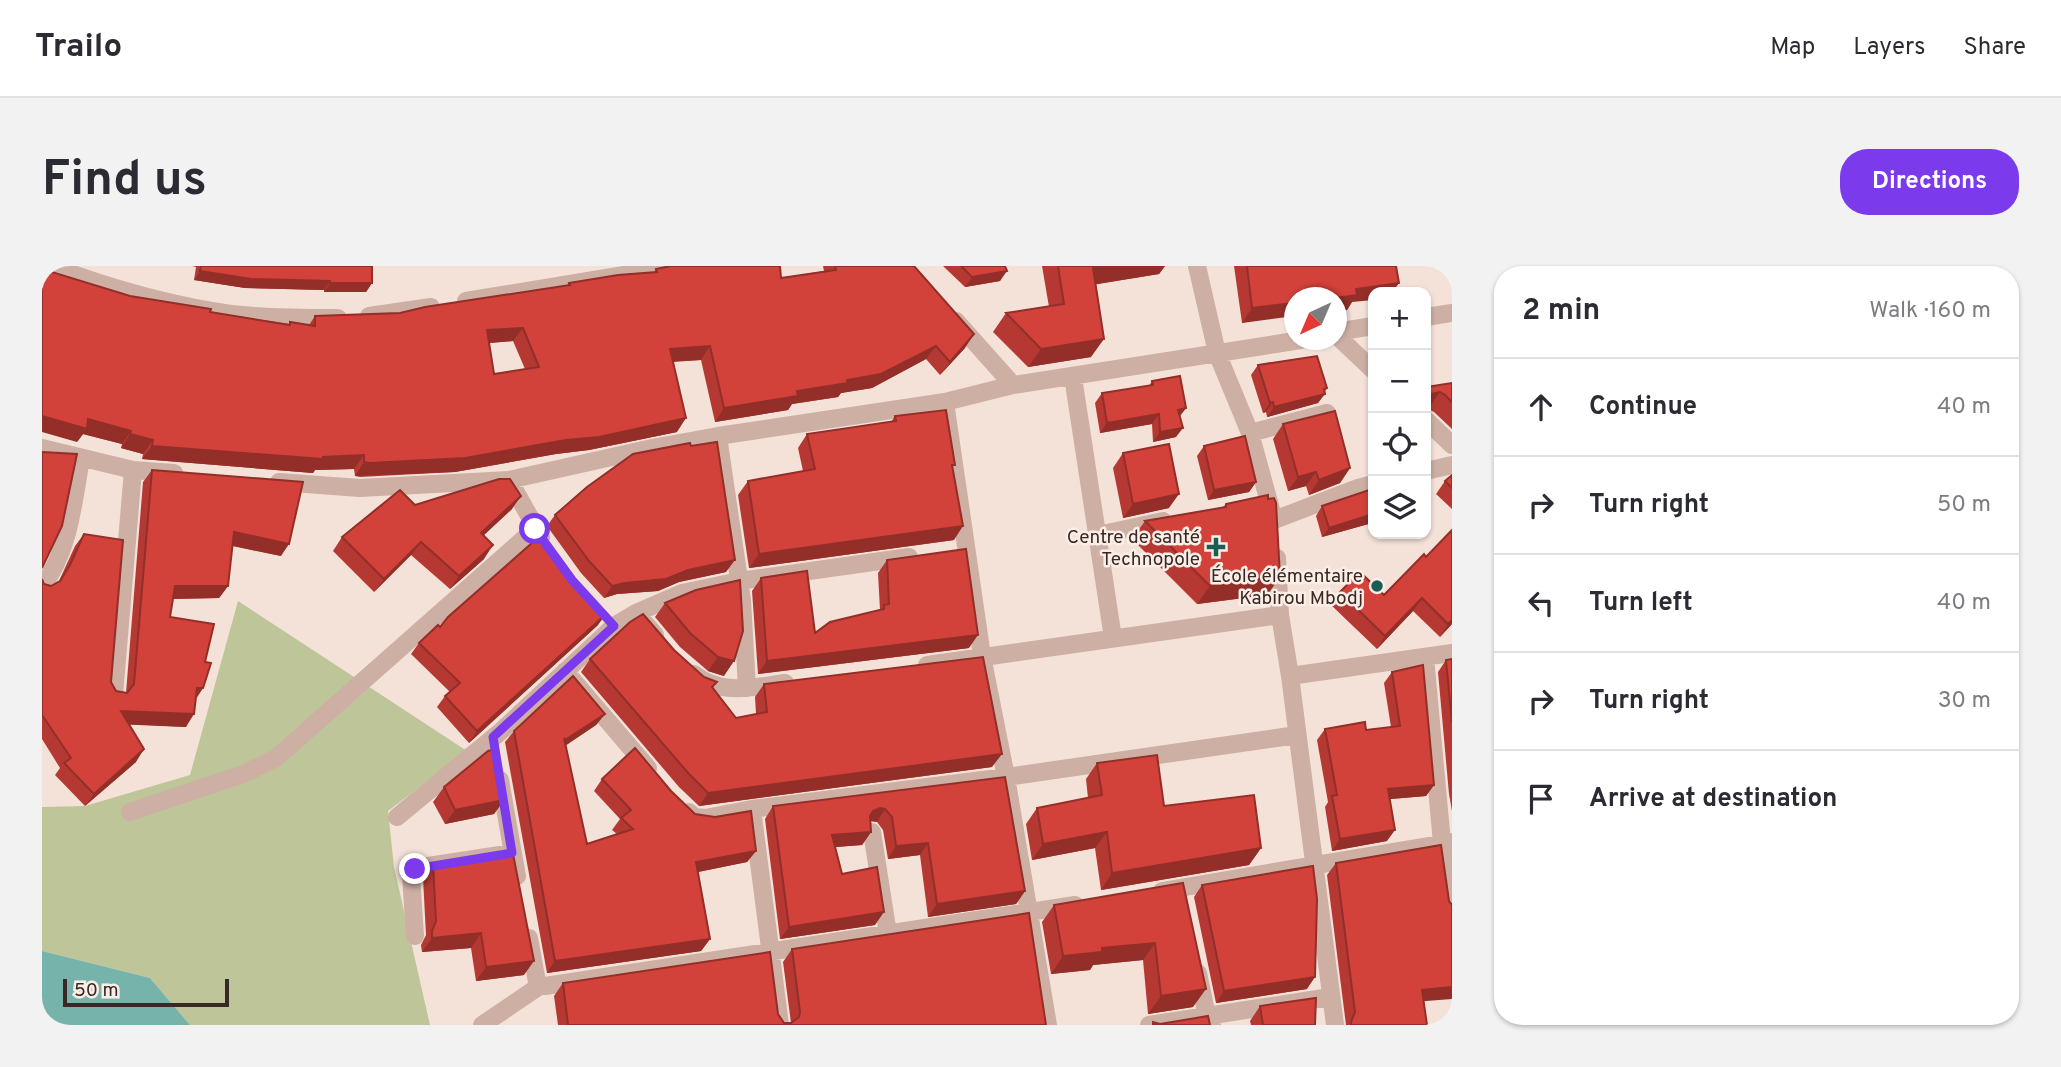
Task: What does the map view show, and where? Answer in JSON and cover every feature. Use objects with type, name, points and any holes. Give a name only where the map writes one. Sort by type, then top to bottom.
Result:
[{"type":"street","points":[[51,266],[152,299],[232,314],[288,318],[353,318],[414,310],[678,266]]},
{"type":"street","points":[[1197,266],[1217,353],[1250,433],[1263,500],[1275,520],[1280,615],[1335,1025]]},
{"type":"street","points":[[943,306],[1013,385]]},
{"type":"street","points":[[1431,316],[1452,313]]},
{"type":"street","points":[[1347,332],[1368,327]]},
{"type":"street","points":[[263,481],[360,488],[509,480],[718,436],[945,402],[1013,385],[1284,343]]},
{"type":"street","points":[[1347,345],[1368,365]]},
{"type":"street","points":[[1073,377],[1113,638]]},
{"type":"street","points":[[945,402],[961,550],[1006,777],[1048,1025]]},
{"type":"street","points":[[1250,433],[1327,413]]},
{"type":"street","points":[[1431,425],[1452,444]]},
{"type":"street","points":[[718,436],[740,581],[747,688]]},
{"type":"street","points":[[42,448],[133,470],[198,475]]},
{"type":"street","points":[[42,587],[54,571],[66,542],[81,458]]},
{"type":"street","points":[[1431,470],[1452,465]]},
{"type":"street","points":[[114,695],[133,470]]},
{"type":"street","points":[[509,480],[535,529],[550,550]]},
{"type":"street","points":[[1275,520],[1368,486]]},
{"type":"street","points":[[1098,535],[1177,518]]},
{"type":"street","points":[[130,813],[243,774],[276,758],[535,529]]},
{"type":"street","points":[[397,817],[493,737],[565,671],[610,622],[682,593],[740,581],[928,555]]},
{"type":"street","points":[[636,613],[663,644]]},
{"type":"street","points":[[908,668],[1280,615]]},
{"type":"street","points":[[1290,676],[1452,653]]},
{"type":"street","points":[[1425,657],[1447,842],[1452,911]]},
{"type":"street","points":[[682,663],[702,681],[727,690],[800,681]]},
{"type":"street","points":[[565,671],[662,785]]},
{"type":"street","points":[[677,801],[694,817],[705,818],[752,809],[1006,777],[1297,735]]},
{"type":"street","points":[[493,737],[520,892]]},
{"type":"street","points":[[752,809],[779,1025]]},
{"type":"street","points":[[872,831],[888,934]]},
{"type":"street","points":[[1139,894],[1181,894],[1447,842]]},
{"type":"street","points":[[415,936],[411,875],[415,869],[512,853]]},
{"type":"street","points":[[525,918],[537,982],[545,986],[1098,901]]},
{"type":"street","points":[[1193,952],[1209,1021]]},
{"type":"street","points":[[482,1025],[541,985]]},
{"type":"street","points":[[1149,1025],[1209,1021],[1330,997]]},
{"type":"green space","points":[[238,601],[467,751],[388,811],[394,867],[430,1025],[190,1025],[150,978],[42,951],[42,807],[85,806],[190,775]]},
{"type":"water","points":[[42,951],[150,978],[190,1025],[42,1025]]},
{"type":"building","points":[[201,266],[372,266],[372,283],[251,279],[200,271]]},
{"type":"building","points":[[671,266],[780,266],[781,278],[836,270],[835,266],[914,266],[974,334],[950,362],[936,346],[881,374],[847,380],[848,383],[797,391],[798,396],[724,408],[710,346],[670,349],[686,418],[599,437],[566,440],[465,458],[370,463],[364,462],[364,455],[323,459],[152,446],[153,440],[88,419],[87,429],[42,416],[42,269],[130,296],[290,325],[290,322],[315,326],[315,316],[400,313],[618,275],[657,272],[656,269]],"holes":[[[523,328],[539,367],[494,374],[487,330]]]},
{"type":"building","points":[[961,266],[1005,266],[1007,271],[972,277]]},
{"type":"building","points":[[1058,266],[1107,266],[1093,268],[1104,339],[1041,349],[1006,313],[1064,304]]},
{"type":"building","points":[[1247,266],[1396,266],[1399,283],[1356,289],[1357,295],[1347,296],[1347,287],[1284,287],[1284,304],[1252,308]]},
{"type":"building","points":[[1317,356],[1327,388],[1324,389],[1325,394],[1274,407],[1273,402],[1270,403],[1258,365]]},
{"type":"building","points":[[1180,376],[1186,408],[1178,410],[1183,428],[1160,432],[1159,414],[1107,423],[1102,393],[1153,385],[1152,381]]},
{"type":"building","points":[[1452,383],[1452,402],[1440,392],[1431,394],[1431,386]]},
{"type":"building","points":[[946,410],[963,526],[759,554],[748,481],[815,469],[807,434],[896,421],[895,416]]},
{"type":"building","points":[[1335,411],[1350,468],[1319,480],[1316,472],[1298,477],[1283,424]]},
{"type":"building","points":[[1245,436],[1256,482],[1214,490],[1204,446]]},
{"type":"building","points":[[717,442],[735,560],[688,570],[666,579],[612,586],[589,561],[555,515],[587,487],[633,454],[690,443],[691,446]]},
{"type":"building","points":[[1169,444],[1179,494],[1133,504],[1123,453]]},
{"type":"building","points":[[42,452],[77,454],[62,526],[42,568]]},
{"type":"building","points":[[152,470],[303,482],[289,544],[234,532],[228,586],[175,586],[170,617],[214,624],[205,662],[211,663],[203,688],[197,688],[194,714],[121,711],[144,749],[94,794],[64,763],[71,758],[42,715],[42,579],[44,584],[51,586],[60,581],[84,534],[123,540],[111,682],[116,691],[127,693],[134,684]]},
{"type":"building","points":[[1452,475],[1452,488],[1445,481]]},
{"type":"building","points":[[499,479],[510,479],[521,496],[481,533],[493,545],[459,576],[421,542],[384,579],[342,537],[400,490],[415,505]]},
{"type":"building","points":[[1368,490],[1368,516],[1329,528],[1322,506]]},
{"type":"building","points":[[1268,495],[1268,499],[1274,498],[1276,503],[1280,577],[1210,586],[1145,521],[1226,507],[1226,504]]},
{"type":"building","points":[[1452,530],[1452,620],[1448,624],[1422,598],[1385,636],[1340,592],[1360,572],[1384,595]]},
{"type":"building","points":[[541,535],[571,576],[606,614],[477,731],[445,696],[460,683],[419,643]]},
{"type":"building","points":[[966,549],[978,635],[767,661],[761,578],[807,571],[815,633],[830,622],[884,609],[884,605],[889,604],[887,560]]},
{"type":"building","points":[[740,580],[743,631],[734,661],[718,657],[690,633],[665,603],[696,590]]},
{"type":"building","points":[[643,614],[674,650],[704,677],[717,682],[712,687],[736,718],[767,712],[764,684],[983,657],[1002,754],[708,793],[590,659],[630,622]]},
{"type":"building","points":[[1452,659],[1452,723],[1446,660]]},
{"type":"building","points":[[1423,665],[1434,785],[1388,789],[1395,830],[1340,839],[1332,796],[1337,795],[1325,729],[1365,722],[1366,730],[1400,726],[1392,672]]},
{"type":"building","points":[[573,676],[605,714],[565,740],[564,738],[587,844],[633,829],[621,818],[631,810],[602,779],[635,748],[671,791],[695,814],[715,817],[751,811],[756,851],[696,862],[710,939],[555,961],[514,731]]},
{"type":"building","points":[[496,749],[504,800],[455,810],[444,787],[488,751]]},
{"type":"building","points":[[1157,755],[1164,806],[1254,795],[1261,848],[1112,873],[1107,832],[1043,844],[1037,808],[1102,795],[1097,763]]},
{"type":"building","points":[[1005,777],[1025,891],[937,904],[928,843],[896,846],[892,817],[885,809],[880,808],[870,816],[871,832],[832,835],[842,874],[877,867],[884,912],[789,927],[773,806]]},
{"type":"building","points":[[1441,845],[1449,901],[1452,905],[1452,987],[1422,990],[1427,1025],[1351,1025],[1355,1012],[1336,863]]},
{"type":"building","points":[[513,854],[534,961],[486,967],[481,933],[432,938],[436,921],[433,864]]},
{"type":"building","points":[[1313,866],[1317,899],[1315,977],[1224,991],[1202,885]]},
{"type":"building","points":[[1183,883],[1206,989],[1161,996],[1155,943],[1102,948],[1102,952],[1063,956],[1054,905]]},
{"type":"building","points":[[1029,913],[1046,1025],[568,1025],[563,983],[770,952],[778,1014],[784,1023],[791,1023],[799,1017],[800,1012],[792,949]]},
{"type":"building","points":[[1316,998],[1315,1025],[1263,1025],[1260,1006]]},
{"type":"building","points":[[1208,1016],[1210,1025],[1153,1025],[1153,1022],[1160,1024]]},
{"type":"place","name":"Centre de santé Technopole","points":[[1216,547]]},
{"type":"place","name":"École élémentaire Kabirou Mbodj","points":[[1377,586]]},
{"type":"route","points":[[415,869],[512,853],[493,737],[614,626],[572,580],[535,529]]}]
